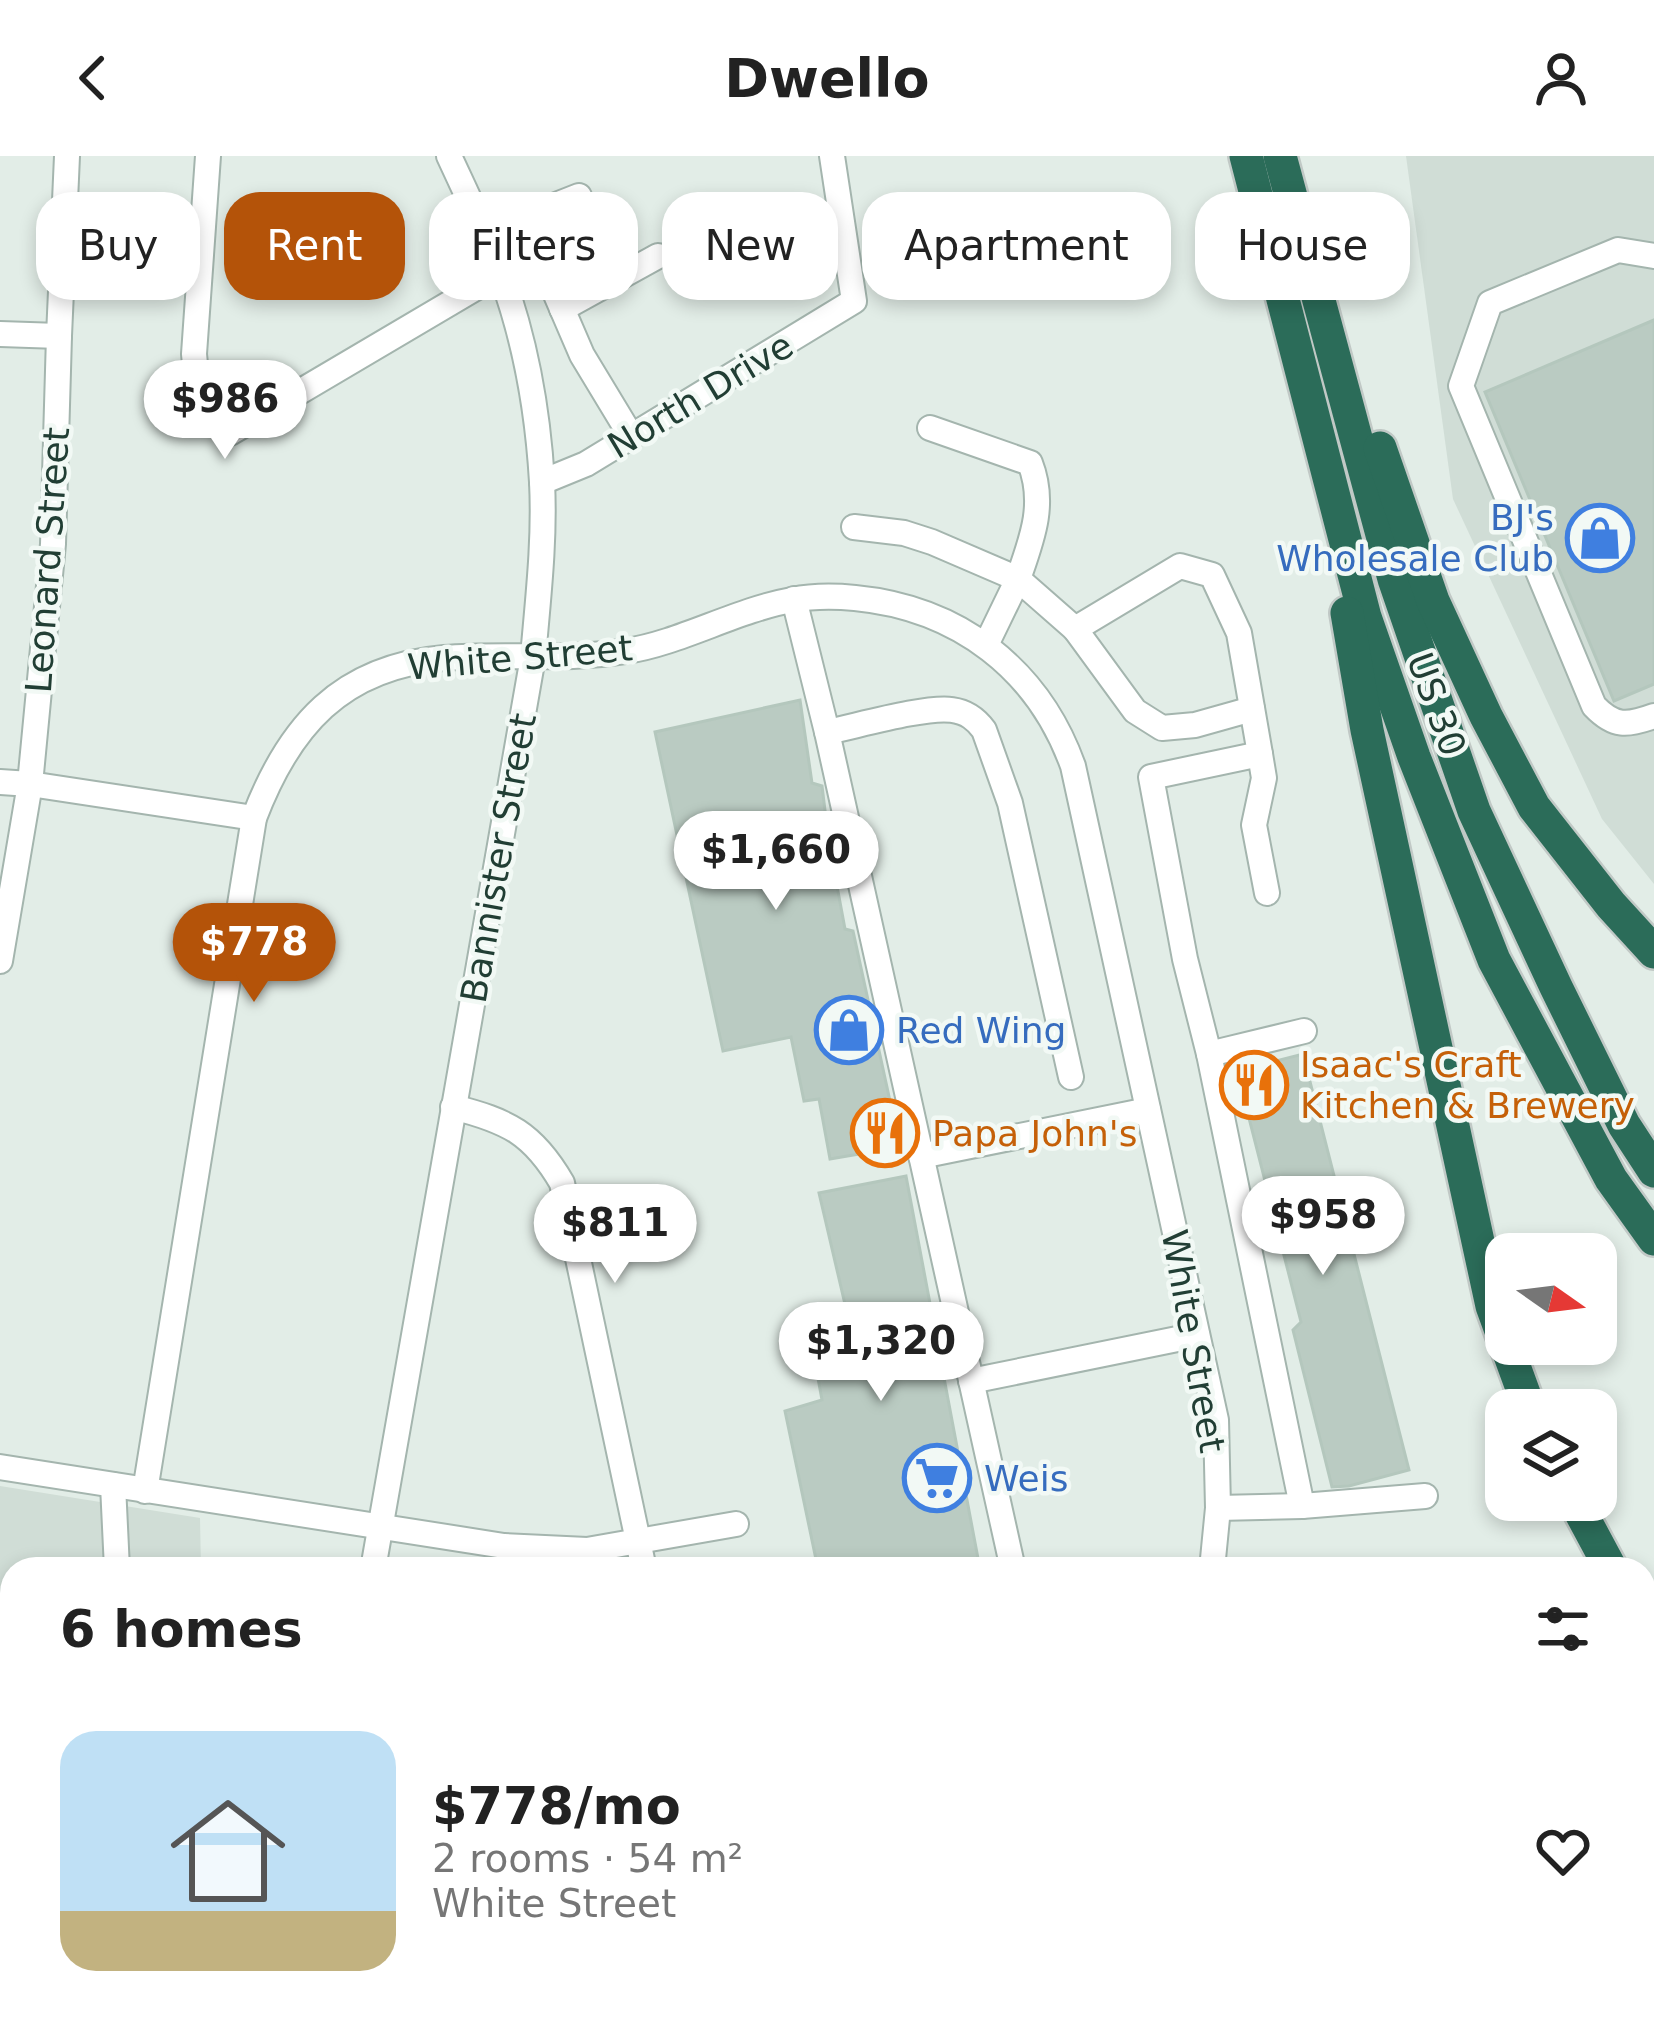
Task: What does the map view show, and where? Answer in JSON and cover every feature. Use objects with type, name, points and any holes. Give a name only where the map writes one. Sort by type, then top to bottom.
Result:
[{"type":"highway","name":"US 30","points":[[1246,156],[1365,616],[1414,757],[1494,960],[1611,1179],[1654,1239]]},
{"type":"highway","name":"US 30","points":[[1280,156],[1394,580],[1474,812],[1624,1125],[1654,1171]]},
{"type":"highway","points":[[1290,156],[1373,428],[1433,601],[1459,658],[1534,807],[1610,905],[1654,952]]},
{"type":"highway","points":[[1315,422],[1366,730],[1446,1107],[1492,1306],[1522,1389]]},
{"type":"highway","points":[[1585,1521],[1605,1557]]},
{"type":"street","name":"Leonard Street","points":[[0,962],[30,784],[53,544],[68,156]]},
{"type":"street","points":[[208,156],[194,354],[199,405],[230,433],[455,300]]},
{"type":"street","name":"Bannister Street","points":[[449,156],[465,192]]},
{"type":"street","name":"North Drive","points":[[542,482],[586,464],[854,301],[832,156]]},
{"type":"street","points":[[1654,256],[1618,250],[1490,303],[1461,386],[1594,706],[1606,719],[1632,724],[1654,716]]},
{"type":"street","points":[[562,309],[658,256]]},
{"type":"street","name":"Bannister Street","points":[[375,1557],[533,657],[542,482],[528,379],[509,300]]},
{"type":"street","points":[[558,300],[582,355],[631,436]]},
{"type":"street","points":[[0,334],[58,336]]},
{"type":"street","points":[[931,428],[1030,463],[1039,485],[1037,516],[1018,579],[986,645]]},
{"type":"street","points":[[854,527],[918,538],[1018,579],[1075,629],[1135,711],[1162,728],[1252,710]]},
{"type":"street","points":[[1075,629],[1180,566],[1212,575],[1239,633],[1260,754],[1264,778],[1254,825],[1267,892]]},
{"type":"street","name":"White Street","points":[[145,1491],[254,818],[284,751],[332,700],[383,670],[447,658],[598,656],[635,650],[794,599],[838,597],[918,610],[956,626],[986,645],[1041,702],[1062,735],[1073,766],[1216,1420],[1214,1557]]},
{"type":"street","points":[[794,599],[1009,1557]]},
{"type":"street","points":[[827,732],[939,710],[965,713],[977,720],[1010,803],[1071,1077]]},
{"type":"street","points":[[1260,754],[1151,777],[1302,1505]]},
{"type":"street","points":[[0,782],[254,818]]},
{"type":"street","points":[[1209,1054],[1304,1031]]},
{"type":"street","points":[[453,1107],[496,1118],[516,1129],[533,1142],[562,1183],[642,1557]]},
{"type":"street","points":[[921,1156],[1148,1111]]},
{"type":"street","points":[[971,1381],[1197,1335]]},
{"type":"street","points":[[0,1467],[380,1527],[498,1557]]},
{"type":"street","points":[[113,1485],[116,1557]]},
{"type":"street","points":[[1218,1508],[1425,1496]]},
{"type":"street","points":[[513,1557],[587,1550],[736,1524]]},
{"type":"shaded area","points":[[1406,156],[1654,156],[1654,884],[1602,819],[1453,499]]},
{"type":"shaded area","points":[[0,1486],[200,1518],[201,1557],[0,1557]]},
{"type":"building","name":"BJ's Wholesale Club","points":[[1654,320],[1654,684],[1614,701],[1485,392]]},
{"type":"building","points":[[800,700],[812,783],[822,786],[845,929],[853,931],[900,1147],[830,1159],[819,1099],[804,1101],[791,1037],[723,1051],[655,732]]},
{"type":"building","points":[[1303,1054],[1409,1470],[1349,1486],[1332,1487],[1293,1330],[1301,1322],[1237,1071]]},
{"type":"building","points":[[906,1176],[978,1557],[815,1557],[785,1411],[822,1400],[811,1340],[851,1330],[819,1193]]},
{"type":"place","name":"BJ's Wholesale Club","points":[[1600,538]]},
{"type":"place","name":"Red Wing","points":[[849,1030]]},
{"type":"place","name":"Isaac's Craft Kitchen & Brewery","points":[[1254,1085]]},
{"type":"place","name":"Papa John's","points":[[885,1133]]},
{"type":"place","name":"Weis","points":[[937,1478]]}]
